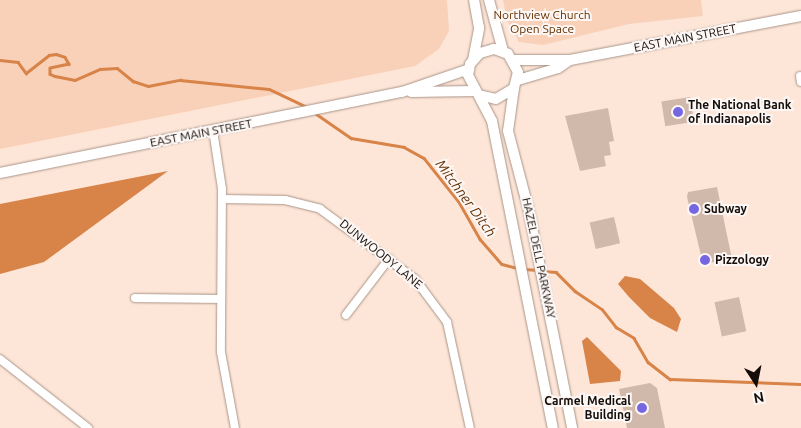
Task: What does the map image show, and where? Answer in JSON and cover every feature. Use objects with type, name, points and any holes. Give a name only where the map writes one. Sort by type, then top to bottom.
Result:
[{"type":"main road","points":[[471,65],[489,50],[503,51],[514,60],[516,84],[496,99],[477,93],[471,65],[479,25],[474,0]]},
{"type":"main road","points":[[489,0],[503,51]]},
{"type":"main road","name":"EAST MAIN STREET","points":[[514,60],[570,60],[801,16]]},
{"type":"main road","name":"EAST MAIN STREET","points":[[516,84],[558,68],[570,60]]},
{"type":"main road","name":"EAST MAIN STREET","points":[[0,173],[402,92],[471,65]]},
{"type":"main road","name":"HAZEL DELL PARKWAY","points":[[516,84],[508,131],[544,282],[572,428]]},
{"type":"main road","name":"EAST MAIN STREET","points":[[402,92],[477,93]]},
{"type":"main road","name":"HAZEL DELL PARKWAY","points":[[477,93],[492,121],[553,428]]},
{"type":"street","points":[[213,130],[222,199],[221,352],[235,428]]},
{"type":"street","name":"DUNWOODY LANE","points":[[222,199],[285,200],[312,206],[336,218],[427,290],[444,316],[470,428]]},
{"type":"street","points":[[346,315],[389,259]]},
{"type":"street","points":[[135,298],[220,300]]},
{"type":"street","points":[[0,359],[88,428]]},
{"type":"green space","points":[[0,0],[447,0],[449,31],[439,49],[415,66],[0,149]]},
{"type":"green space","name":"Northview Church Open Space","points":[[503,0],[701,0],[703,16],[629,24],[543,45],[519,42],[507,20]]},
{"type":"shaded area","points":[[168,171],[44,262],[0,274],[0,204]]},
{"type":"shaded area","points":[[625,276],[640,279],[674,308],[681,319],[677,332],[650,318],[629,297],[618,284]]},
{"type":"shaded area","points":[[587,337],[621,371],[620,381],[590,384],[582,341]]},
{"type":"building","name":"The National Bank of Indianapolis","points":[[690,97],[694,122],[665,126],[661,102]]},
{"type":"building","points":[[608,108],[614,141],[609,142],[611,155],[604,156],[606,166],[580,171],[565,116]]},
{"type":"building","points":[[717,187],[732,259],[703,264],[687,197],[688,192]]},
{"type":"building","points":[[614,217],[620,243],[596,249],[590,223]]},
{"type":"building","points":[[739,297],[746,331],[722,336],[715,302]]},
{"type":"building","name":"Carmel Medical Building","points":[[650,383],[657,388],[665,428],[627,428],[619,389]]},
{"type":"waterway","name":"Mitchner Ditch","points":[[0,60],[18,62],[26,73],[49,55],[56,54],[65,57],[69,64],[50,68],[50,74],[55,76],[75,80],[100,69],[117,68],[133,81],[148,86],[180,80],[269,89],[307,107]]},
{"type":"waterway","name":"Mitchner Ditch","points":[[315,113],[351,138],[404,147],[424,158],[459,202],[480,239],[502,264],[517,268]]},
{"type":"waterway","name":"Mitchner Ditch","points":[[525,269],[537,270]]},
{"type":"waterway","name":"Mitchner Ditch","points":[[543,271],[556,272],[575,291],[602,309],[616,327],[634,338],[648,362],[670,379],[801,384]]},
{"type":"place","name":"The National Bank of Indianapolis","points":[[678,112]]},
{"type":"place","name":"Subway","points":[[694,209]]},
{"type":"place","name":"Pizzology","points":[[705,260]]},
{"type":"place","name":"Carmel Medical Building","points":[[642,408]]}]
